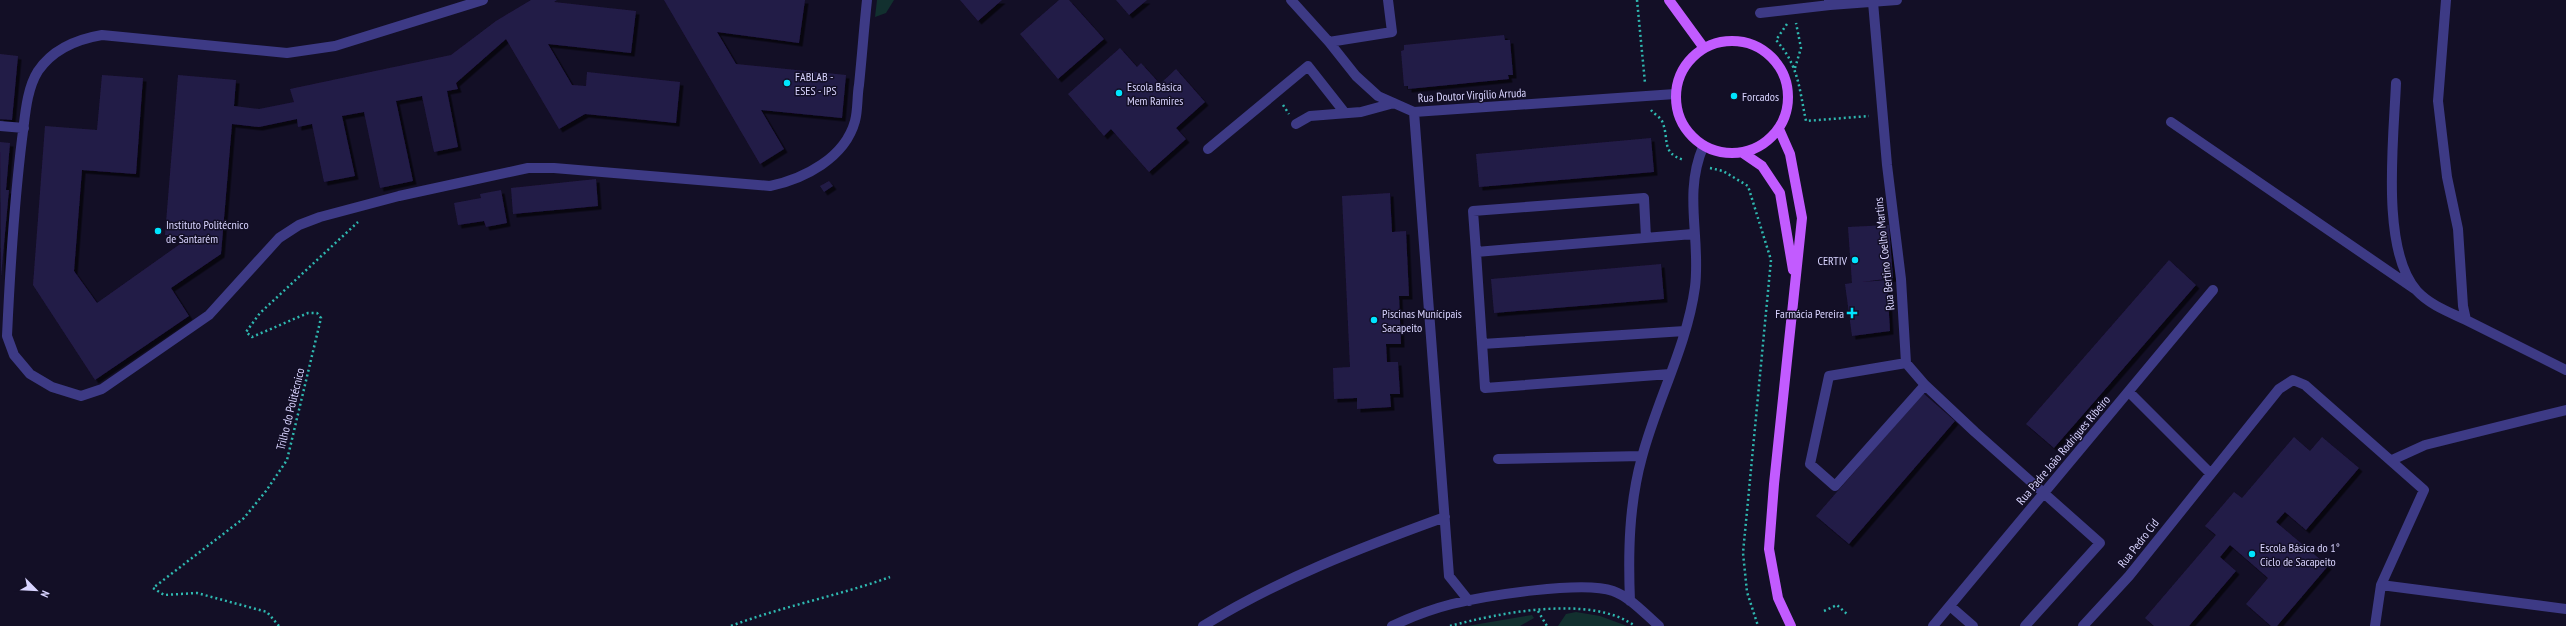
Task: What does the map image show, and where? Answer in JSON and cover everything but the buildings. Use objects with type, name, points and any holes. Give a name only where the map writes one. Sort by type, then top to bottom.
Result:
[{"type":"main road","points":[[1669,0],[1704,48]]},
{"type":"main road","points":[[1722,41],[1741,41],[1758,47],[1773,58],[1784,74],[1788,93],[1787,112],[1779,129],[1763,144],[1743,153],[1722,154],[1703,147],[1687,133],[1677,115],[1675,94],[1679,75],[1689,59],[1704,48],[1722,41]]},
{"type":"main road","points":[[1779,129],[1790,154],[1802,218],[1794,278],[1769,550],[1778,598],[1791,626]]},
{"type":"main road","points":[[1743,153],[1762,166],[1780,193],[1794,278]]},
{"type":"street","points":[[483,0],[335,46],[287,53],[102,35],[77,40],[54,55],[38,72],[28,98],[14,202],[7,336],[14,355],[30,374],[52,387],[81,396],[102,389],[209,315],[279,238],[299,225],[320,217],[399,196],[528,168],[554,168],[770,186],[792,181],[815,171],[845,140],[855,122],[867,0]]},
{"type":"street","name":"Rua Doutor Virgílio Arruda","points":[[1291,0],[1330,42],[1356,76],[1378,96],[1414,112],[1675,94]]},
{"type":"street","points":[[1330,42],[1392,32],[1388,0]]},
{"type":"street","points":[[1760,13],[1829,3],[1897,0]]},
{"type":"street","points":[[2446,0],[2438,101],[2447,177],[2458,229],[2463,306],[2466,320]]},
{"type":"street","name":"Rua Bertino Coelho Martins","points":[[1873,2],[1882,115],[1901,279],[1906,363]]},
{"type":"street","points":[[1208,149],[1308,66],[1345,113]]},
{"type":"street","points":[[2396,83],[2393,159],[2393,226],[2403,267],[2416,290]]},
{"type":"street","points":[[1296,124],[1310,116],[1361,112],[1394,103]]},
{"type":"street","points":[[1414,112],[1449,576],[1469,601]]},
{"type":"street","points":[[2171,122],[2416,290],[2430,303],[2566,370]]},
{"type":"street","points":[[0,126],[24,128]]},
{"type":"street","points":[[1630,601],[1629,535],[1642,456],[1685,331],[1695,286],[1692,182],[1696,164],[1703,147]]},
{"type":"street","points":[[1646,238],[1644,198],[1473,211],[1485,388],[1670,374]]},
{"type":"street","points":[[1476,252],[1693,234]]},
{"type":"street","name":"Rua Padre João Rodrigues Ribeiro","points":[[1933,626],[2213,290]]},
{"type":"street","points":[[1482,344],[1685,331]]},
{"type":"street","points":[[1925,385],[1835,486],[1810,464],[1828,376],[1906,363],[1925,385],[1975,432],[2100,543],[2025,626]]},
{"type":"street","name":"Rua Pedro Cid","points":[[2083,626],[2128,576],[2279,389],[2293,380],[2305,385],[2392,460]]},
{"type":"street","points":[[2129,392],[2210,473]]},
{"type":"street","points":[[2375,626],[2381,586],[2424,490],[2392,460],[2425,445],[2566,410]]},
{"type":"street","points":[[1498,459],[1642,456]]},
{"type":"street","points":[[1202,626],[1225,612],[1346,553],[1445,516]]},
{"type":"street","points":[[2381,586],[2566,609]]},
{"type":"street","points":[[1392,626],[1452,604],[1545,590],[1595,587],[1613,591],[1630,601],[1659,626]]},
{"type":"street","points":[[1950,606],[1973,626]]},
{"type":"path","points":[[1794,9],[1797,33],[1801,48],[1795,69]]},
{"type":"path","points":[[1776,40],[1789,55],[1795,69],[1806,120],[1882,115]]},
{"type":"path","points":[[1274,95],[1296,124]]},
{"type":"path","points":[[1696,164],[1723,171],[1748,186],[1771,260],[1743,553],[1747,592],[1758,626]]},
{"type":"path","name":"Trilho do Politécnico","points":[[279,626],[267,612],[197,593],[164,594],[153,588],[244,518],[266,491],[287,460],[321,318],[316,312],[308,313],[252,337],[246,332],[260,313],[364,217]]},
{"type":"path","points":[[731,626],[768,612],[859,588],[890,576]]},
{"type":"path","points":[[1824,611],[1837,605],[1848,615]]},
{"type":"path","points":[[1450,626],[1538,611],[1573,608],[1601,612],[1635,626]]},
{"type":"path","points":[[1538,611],[1546,626]]},
{"type":"green space","points":[[877,0],[894,0],[886,13],[875,17]]},
{"type":"green space","points":[[1576,612],[1600,616],[1627,626],[1558,626],[1566,614]]},
{"type":"green space","points":[[1532,615],[1534,618],[1520,626],[1467,626]]},
{"type":"place","name":"FABLAB - ESES - IPS","points":[[787,83]]},
{"type":"place","name":"Escola Básica Mem Ramires","points":[[1119,93]]},
{"type":"place","name":"Forcados","points":[[1734,96]]},
{"type":"place","name":"Instituto Politécnico de Santarém","points":[[158,231]]},
{"type":"place","name":"CERTIV","points":[[1855,260]]},
{"type":"place","name":"Farmácia Pereira","points":[[1852,313]]},
{"type":"place","name":"Piscinas Munícipais Sacapeito","points":[[1374,320]]},
{"type":"place","name":"Escola Básica do 1° Ciclo de Sacapeito","points":[[2252,554]]}]
